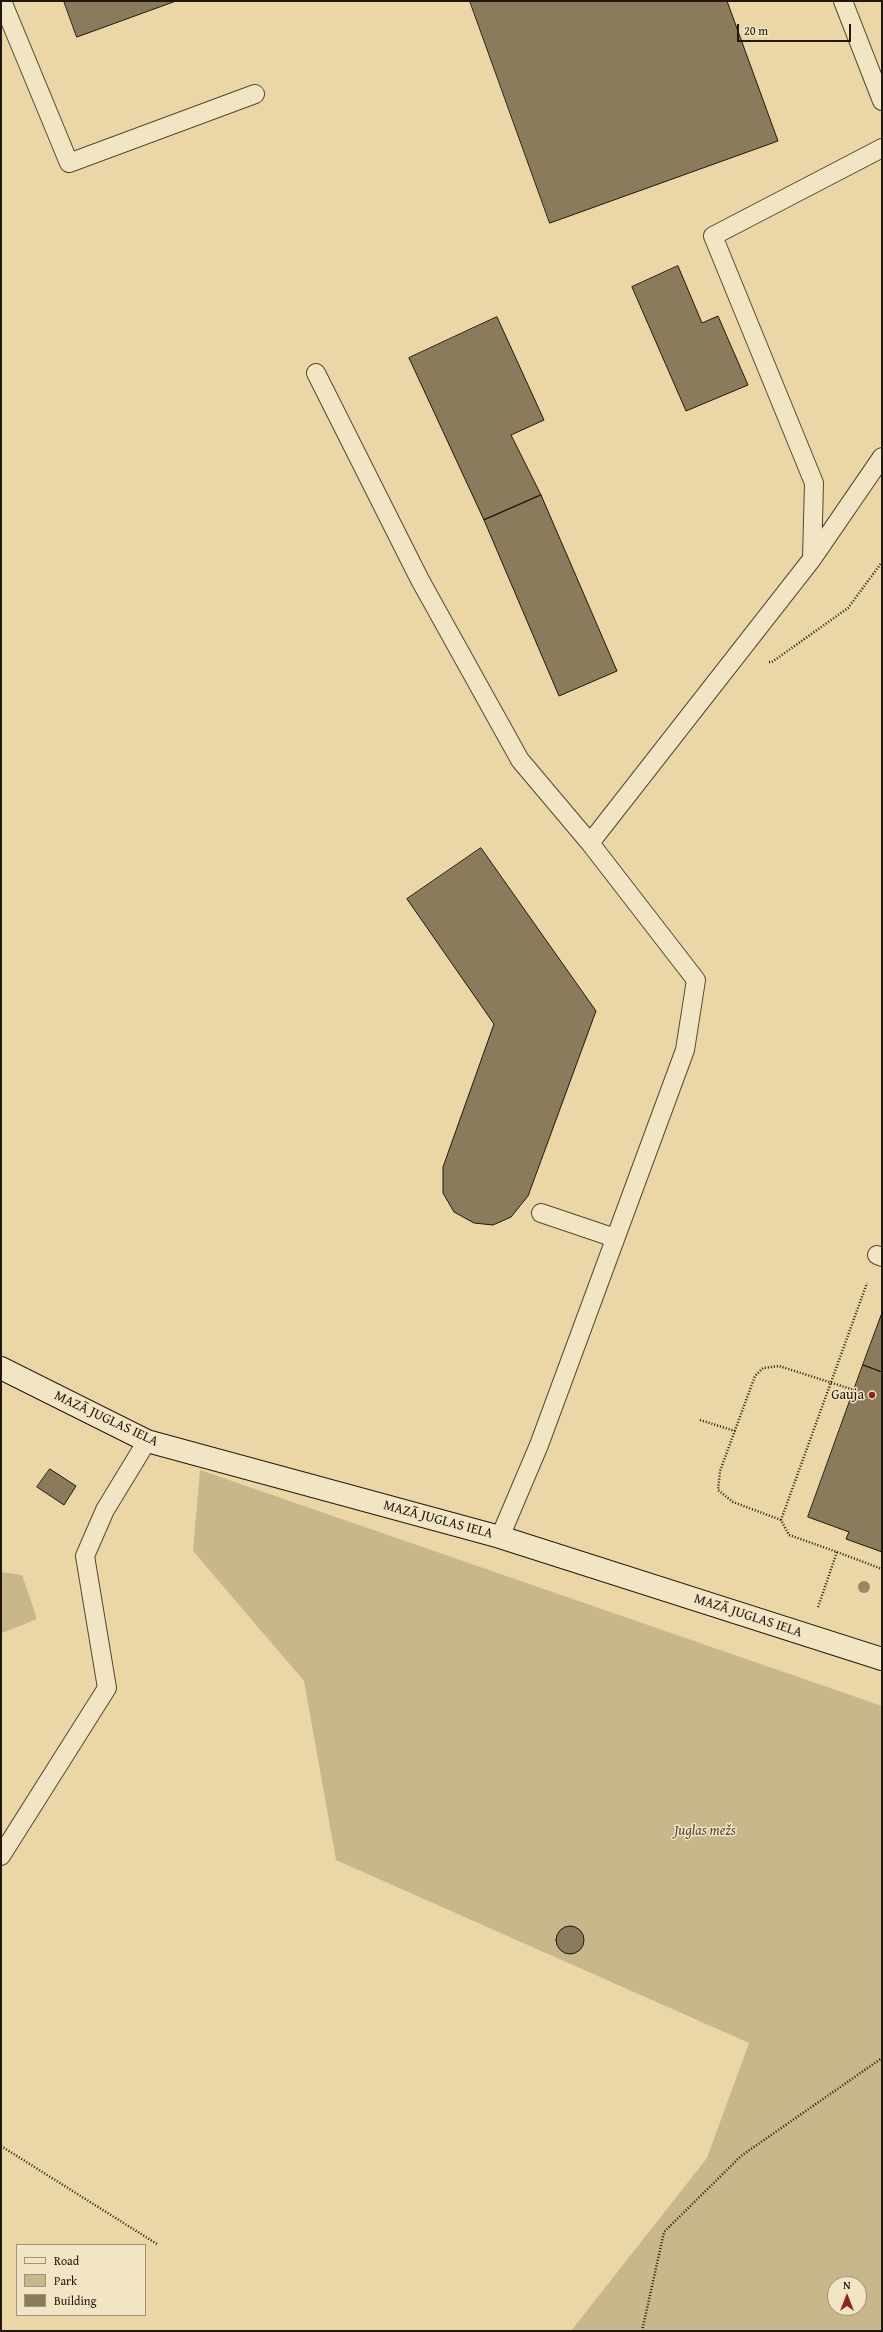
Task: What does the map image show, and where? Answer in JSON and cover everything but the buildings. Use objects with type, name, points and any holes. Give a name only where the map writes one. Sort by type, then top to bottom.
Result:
[{"type":"street","name":"MAZĀ JUGLAS IELA","points":[[1,1368],[147,1441],[500,1537],[882,1659]]},
{"type":"lane","points":[[2,1],[69,163],[255,94]]},
{"type":"lane","points":[[843,1],[882,101]]},
{"type":"lane","points":[[812,559],[814,483],[713,236],[882,148]]},
{"type":"lane","points":[[316,373],[420,580],[520,760],[590,843],[696,980],[685,1050],[539,1445],[500,1537]]},
{"type":"lane","points":[[590,843],[812,559],[882,457]]},
{"type":"lane","points":[[541,1213],[615,1238]]},
{"type":"lane","points":[[1,1856],[107,1688],[85,1556],[105,1510],[147,1441]]},
{"type":"path","points":[[731,662],[772,662],[848,608],[882,562]]},
{"type":"path","points":[[781,1520],[830,1384],[879,1256]]},
{"type":"path","points":[[854,1390],[830,1384],[779,1366],[763,1368],[755,1376],[720,1472],[718,1490],[733,1502],[781,1520],[789,1535],[882,1569]]},
{"type":"path","points":[[700,1420],[735,1431]]},
{"type":"path","points":[[830,1572],[837,1552]]},
{"type":"path","points":[[642,2331],[664,2232],[741,2156],[882,2058]]},
{"type":"path","points":[[1,2146],[157,2244]]},
{"type":"green space","name":"Juglas mežs","points":[[200,1470],[882,1706],[882,2331],[571,2331],[707,2158],[749,2043],[336,1860],[304,1681],[193,1551]]},
{"type":"green space","points":[[1,1572],[22,1575],[37,1619],[2,1633]]},
{"type":"place","name":"Gauja","points":[[872,1395]]}]
